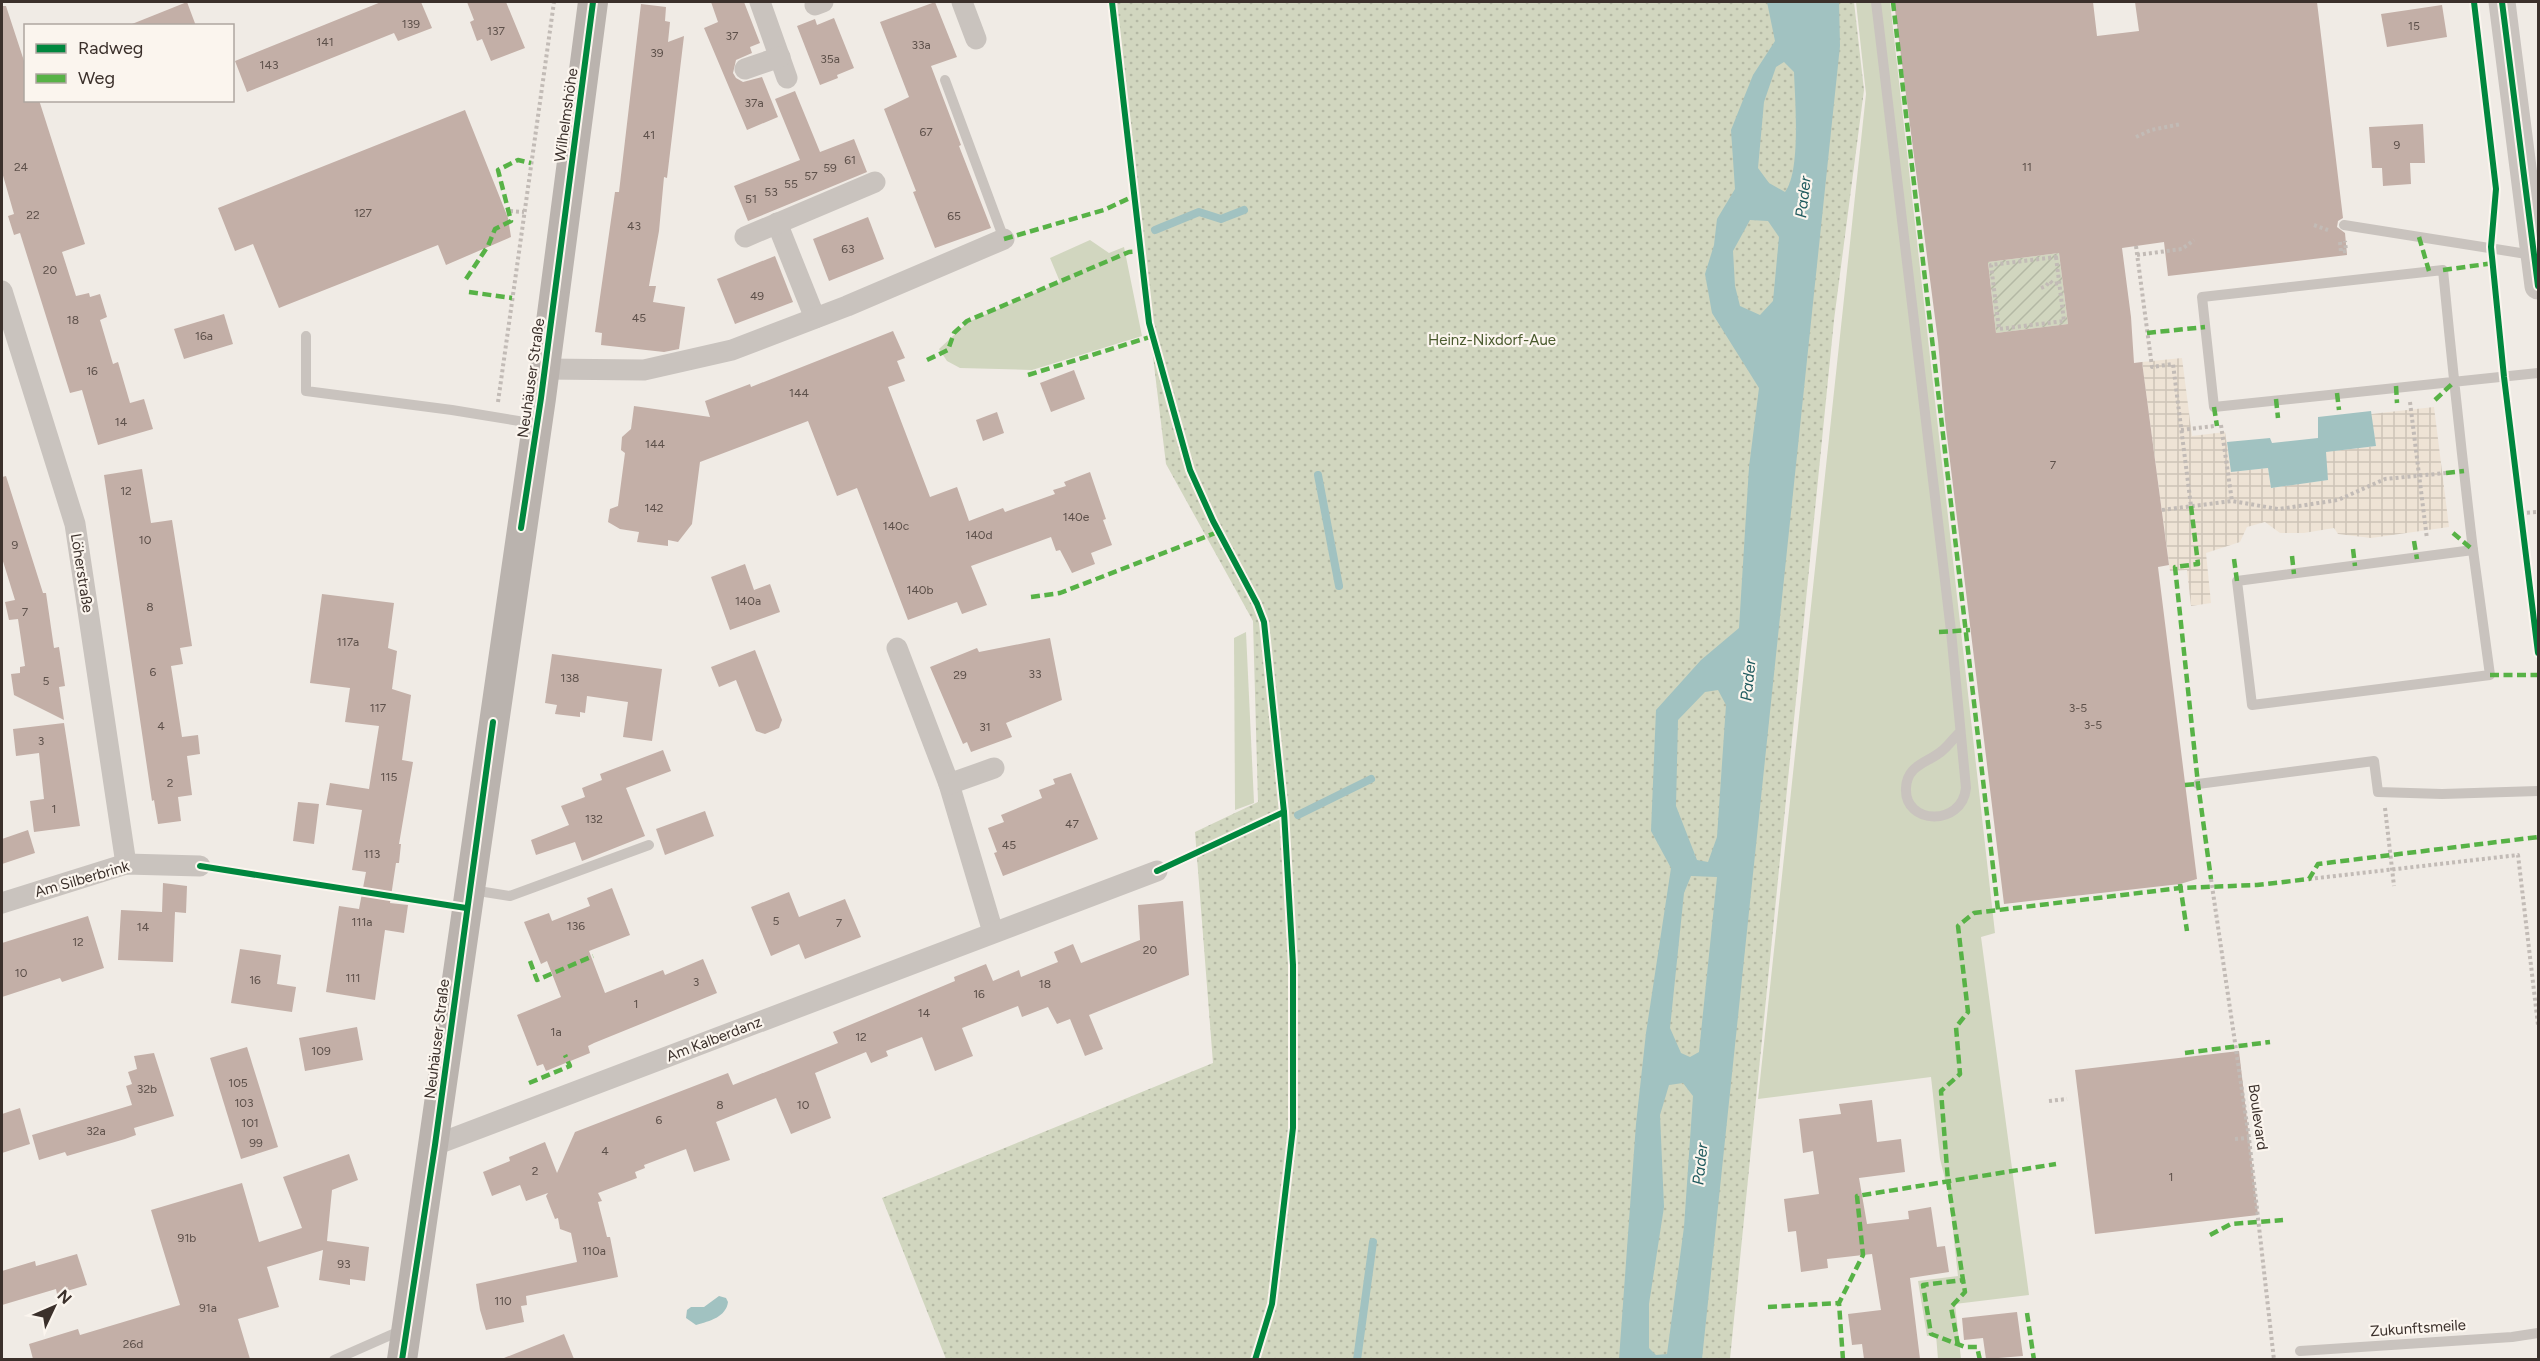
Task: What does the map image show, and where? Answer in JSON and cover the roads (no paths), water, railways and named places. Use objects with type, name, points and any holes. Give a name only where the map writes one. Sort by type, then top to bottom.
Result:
[{"type":"main road","name":"Wilhelmshöhe","points":[[563,232],[593,2]]},
{"type":"main road","name":"Neuhäuser Straße","points":[[402,1359],[435,1145],[563,232]]},
{"type":"street","points":[[760,2],[787,78]]},
{"type":"street","points":[[962,2],[976,39]]},
{"type":"street","points":[[2502,2],[2538,286]]},
{"type":"street","points":[[745,69],[780,57]]},
{"type":"street","points":[[745,237],[875,182]]},
{"type":"street","points":[[777,223],[815,318]]},
{"type":"street","points":[[545,369],[644,370],[732,350],[1004,239]]},
{"type":"street","name":"Löherstraße","points":[[2,291],[75,524],[126,864]]},
{"type":"street","points":[[897,648],[949,784],[993,932]]},
{"type":"street","points":[[949,784],[994,768]]},
{"type":"street","name":"Am Silberbrink","points":[[2,903],[126,864],[200,866]]},
{"type":"street","name":"Am Kalberdanz","points":[[435,1145],[1157,871]]},
{"type":"lane","points":[[1876,2],[1951,631],[1965,797],[1960,804],[1945,815],[1934,818],[1924,816],[1910,804],[1906,796],[1907,779],[1918,765],[1942,752],[1959,733]]},
{"type":"lane","points":[[945,80],[1004,239]]},
{"type":"lane","points":[[2344,225],[2535,255]]},
{"type":"lane","points":[[2474,550],[2237,581],[2252,705],[2490,675],[2454,382],[2443,270],[2202,297],[2214,407],[2397,386],[2454,382],[2538,373]]},
{"type":"lane","points":[[306,336],[306,391],[496,416],[537,424]]},
{"type":"lane","points":[[2198,784],[2374,761],[2378,792],[2442,794],[2538,791]]},
{"type":"lane","points":[[469,890],[510,896],[650,845]]},
{"type":"lane","points":[[334,1359],[407,1328]]},
{"type":"lane","name":"Zukunftsmeile","points":[[2300,1352],[2512,1337],[2538,1333]]},
{"type":"water","name":"Pader","points":[[1767,2],[1839,2],[1840,46],[1702,1359],[1619,1359],[1636,1124],[1646,1033],[1671,868],[1651,831],[1656,710],[1701,660],[1739,628],[1749,467],[1759,388],[1712,313],[1705,274],[1714,245],[1717,219],[1735,189],[1731,130],[1753,75],[1775,41]],"holes":[[[1784,62],[1794,72],[1795,152],[1790,182],[1785,192],[1769,183],[1758,168],[1764,102],[1776,67]],[[1750,220],[1768,221],[1779,237],[1773,301],[1760,315],[1740,306],[1735,286],[1733,251]],[[1718,690],[1726,705],[1717,837],[1708,862],[1697,860],[1676,806],[1678,720],[1705,692]],[[1691,876],[1717,877],[1699,1052],[1690,1057],[1681,1053],[1670,1028],[1684,893]],[[1683,1083],[1693,1096],[1684,1227],[1667,1354],[1656,1355],[1649,1348],[1649,1304],[1664,1207],[1660,1115],[1669,1085]]]},
{"type":"water","points":[[2371,411],[2376,446],[2326,452],[2328,480],[2271,488],[2268,468],[2231,472],[2227,442],[2270,438],[2272,443],[2318,438],[2318,417]]},
{"type":"water","points":[[719,1296],[726,1298],[728,1302],[721,1315],[696,1325],[686,1318],[687,1310],[691,1307],[704,1307]]},
{"type":"waterway","points":[[1155,230],[1199,212],[1221,219],[1244,210]]},
{"type":"waterway","points":[[1318,475],[1339,586]]},
{"type":"waterway","points":[[1298,815],[1371,779]]},
{"type":"waterway","points":[[1357,1360],[1373,1242]]},
{"type":"park label","name":"Heinz-Nixdorf-Aue","points":[[1492,340]]}]
